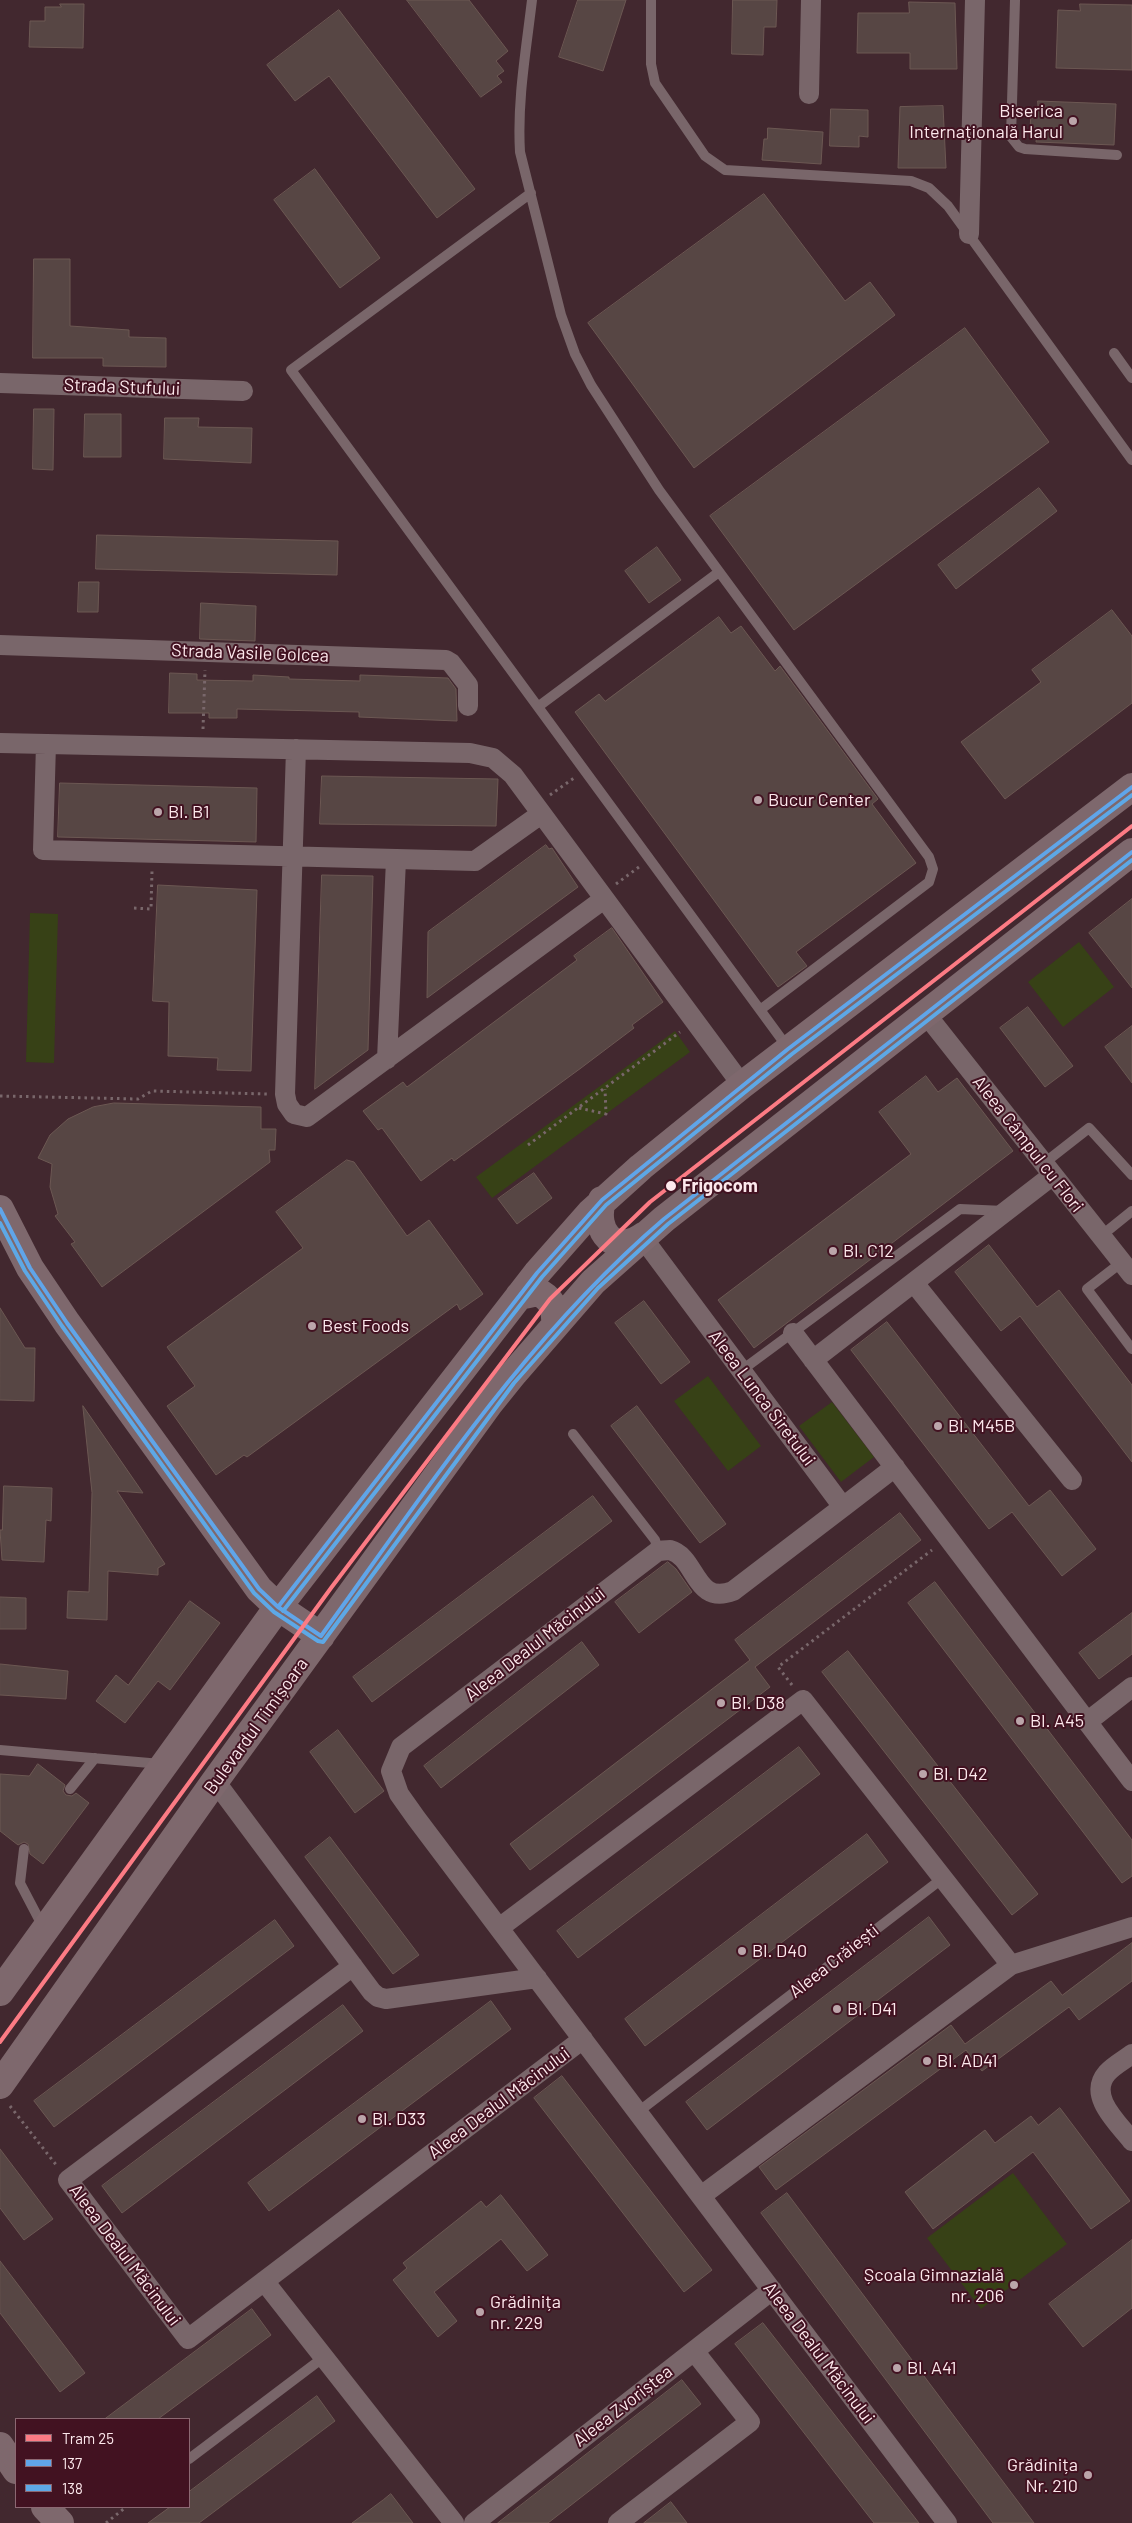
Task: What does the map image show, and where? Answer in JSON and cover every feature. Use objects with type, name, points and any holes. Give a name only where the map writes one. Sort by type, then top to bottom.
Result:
[{"type":"main road","points":[[0,1992],[278,1607],[554,1252],[602,1200],[788,1049],[1132,787]]},
{"type":"main road","name":"Bulevardul Timișoara","points":[[3,2093],[215,1781],[489,1404],[593,1282],[642,1237],[925,1012],[1132,852]]},
{"type":"main road","points":[[602,1200],[599,1221],[604,1234],[610,1239],[624,1242],[642,1237]]},
{"type":"main road","points":[[1,1215],[30,1268],[67,1323],[259,1589],[278,1607],[321,1636]]},
{"type":"main road","points":[[519,1296],[538,1292],[550,1299],[555,1311],[555,1325]]},
{"type":"main road","points":[[0,2446],[15,2468]]},
{"type":"main road","points":[[0,2462],[15,2476]]},
{"type":"main road","points":[[0,2475],[15,2482]]},
{"type":"main road","points":[[46,2508],[60,2523]]},
{"type":"street","points":[[809,94],[811,0]]},
{"type":"street","points":[[969,234],[975,0]]},
{"type":"street","name":"Strada Stufului","points":[[0,383],[243,391]]},
{"type":"street","name":"Strada Vasile Golcea","points":[[0,645],[446,660],[451,662],[467,682],[468,706]]},
{"type":"street","points":[[0,743],[482,754],[503,764],[742,1085]]},
{"type":"street","points":[[46,744],[42,850],[475,861],[539,810]]},
{"type":"street","points":[[296,749],[285,1094],[290,1110],[301,1117],[307,1117],[387,1059],[603,897]]},
{"type":"street","points":[[387,1059],[396,860]]},
{"type":"street","name":"Aleea Câmpul cu Flori","points":[[925,1012],[1127,1269]]},
{"type":"street","points":[[813,1360],[1008,1212],[1048,1169]]},
{"type":"street","name":"Aleea Lunca Siretului","points":[[642,1237],[843,1507]]},
{"type":"street","points":[[914,1282],[1072,1480]]},
{"type":"street","points":[[793,1333],[1132,1782]]},
{"type":"street","points":[[658,1551],[670,1550],[679,1556],[703,1587],[713,1594],[722,1595],[733,1591],[895,1467]]},
{"type":"street","name":"Aleea Dealul Măcinului","points":[[658,1551],[401,1747],[391,1771],[399,1794],[416,1818],[948,2523]]},
{"type":"street","points":[[1087,1722],[1132,1687]]},
{"type":"street","points":[[499,1928],[803,1700],[1011,1964]]},
{"type":"street","points":[[215,1781],[372,1992],[378,1997],[386,1999],[537,1978]]},
{"type":"street","points":[[702,2196],[1011,1964],[1132,1927]]},
{"type":"street","name":"Aleea Dealul Măcinului","points":[[353,1966],[68,2180],[188,2339],[583,2039]]},
{"type":"street","points":[[1132,2054],[1106,2074],[1100,2088],[1101,2100],[1132,2141]]},
{"type":"street","points":[[264,2281],[454,2523]]},
{"type":"street","name":"Aleea Zvoriștea","points":[[474,2523],[772,2290]]},
{"type":"street","points":[[618,2523],[750,2422],[694,2351]]},
{"type":"lane","points":[[532,0],[522,82],[519,127],[520,152],[561,315],[575,354],[591,385],[659,490],[929,857],[933,869],[929,882],[760,1010]]},
{"type":"lane","points":[[651,0],[650,55],[654,83],[711,162],[725,170],[916,182],[929,188],[942,198],[969,234],[1132,460]]},
{"type":"lane","points":[[1015,0],[1011,137],[1014,142],[1025,149],[1117,155]]},
{"type":"lane","points":[[531,193],[291,370],[539,706],[788,1049]]},
{"type":"lane","points":[[1114,353],[1132,378]]},
{"type":"lane","points":[[539,706],[719,572]]},
{"type":"lane","points":[[1048,1169],[1089,1128],[1132,1175]]},
{"type":"lane","points":[[742,1370],[960,1209],[1008,1212]]},
{"type":"lane","points":[[1101,1236],[1132,1211]]},
{"type":"lane","points":[[1127,1269],[1087,1289],[1132,1349]]},
{"type":"lane","points":[[573,1434],[654,1540],[658,1551]]},
{"type":"lane","points":[[0,1750],[165,1764]]},
{"type":"lane","points":[[70,1789],[95,1758]]},
{"type":"lane","points":[[24,1850],[20,1883],[45,1930]]},
{"type":"lane","name":"Aleea Crăiești","points":[[638,2112],[943,1878]]},
{"type":"lane","points":[[190,2458],[324,2357]]},
{"type":"path","points":[[204,707],[205,652]]},
{"type":"path","points":[[539,810],[585,770]]},
{"type":"path","points":[[134,908],[151,909],[153,853]]},
{"type":"path","points":[[603,897],[650,859]]},
{"type":"path","points":[[528,1145],[695,1021]]},
{"type":"path","points":[[579,1108],[606,1114],[605,1088]]},
{"type":"path","points":[[0,1096],[138,1099],[152,1090],[285,1094]]},
{"type":"path","points":[[803,1700],[778,1667],[948,1537]]},
{"type":"path","points":[[3,2093],[68,2180]]},
{"type":"path","points":[[106,2523],[125,2508]]},
{"type":"green space","points":[[30,913],[58,914],[54,1063],[26,1062]]},
{"type":"green space","points":[[1079,942],[1114,987],[1063,1027],[1028,982]]},
{"type":"green space","points":[[675,1031],[690,1052],[492,1198],[476,1177]]},
{"type":"green space","points":[[708,1376],[761,1446],[728,1471],[674,1401]]},
{"type":"green space","points":[[832,1402],[874,1457],[841,1482],[799,1426]]},
{"type":"green space","points":[[1013,2173],[1067,2244],[981,2309],[927,2238]]},
{"type":"building","points":[[407,0],[469,0],[508,51],[496,61],[504,71],[497,76],[502,82],[481,97]]},
{"type":"building","points":[[578,0],[626,0],[603,71],[559,57]]},
{"type":"building","points":[[733,0],[777,0],[776,27],[764,27],[763,55],[732,54]]},
{"type":"building","points":[[909,2],[955,3],[957,69],[910,69],[910,53],[857,53],[858,13],[909,13]]},
{"type":"building","points":[[60,4],[84,4],[83,48],[29,47],[30,21],[45,21],[45,7],[61,7]]},
{"type":"building","points":[[1080,4],[1132,5],[1132,70],[1056,68],[1058,10],[1080,11]]},
{"type":"building","points":[[339,10],[475,189],[437,218],[329,76],[295,101],[267,65]]},
{"type":"building","name":"Biserica Internațională Harul","points":[[1038,101],[1116,104],[1114,145],[1036,142],[1037,132],[1030,131],[1031,111],[1038,111]]},
{"type":"building","points":[[943,106],[946,168],[898,168],[900,107]]},
{"type":"building","points":[[831,109],[868,110],[868,137],[859,136],[859,147],[830,146]]},
{"type":"building","points":[[768,128],[823,132],[821,164],[762,160],[764,139],[767,139]]},
{"type":"building","points":[[315,169],[380,258],[340,288],[274,200]]},
{"type":"building","points":[[764,194],[845,301],[870,282],[895,315],[694,468],[588,323]]},
{"type":"building","points":[[34,259],[70,259],[70,326],[129,330],[129,337],[166,338],[166,367],[103,366],[103,358],[33,358]]},
{"type":"building","points":[[965,328],[1049,442],[794,630],[710,516]]},
{"type":"building","points":[[34,409],[54,409],[53,470],[33,469]]},
{"type":"building","points":[[85,414],[121,414],[121,457],[84,457]]},
{"type":"building","points":[[165,418],[199,418],[198,427],[252,428],[251,463],[164,459]]},
{"type":"building","points":[[1039,488],[1057,511],[956,589],[938,565]]},
{"type":"building","points":[[97,535],[338,541],[337,575],[96,569]]},
{"type":"building","points":[[657,547],[681,580],[649,603],[625,571]]},
{"type":"building","points":[[79,582],[99,582],[98,612],[78,612]]},
{"type":"building","points":[[201,603],[256,606],[255,641],[200,639]]},
{"type":"building","points":[[1112,610],[1132,636],[1132,703],[1005,799],[961,742],[1041,682],[1032,670]]},
{"type":"building","name":"Bucur Center","points":[[719,617],[731,633],[741,626],[775,671],[780,666],[878,799],[872,804],[916,863],[796,952],[807,966],[778,987],[575,712],[599,694],[605,701]]},
{"type":"building","points":[[170,673],[197,674],[197,680],[253,681],[253,675],[289,677],[289,679],[360,681],[360,675],[448,678],[456,689],[457,721],[359,717],[359,712],[237,709],[237,718],[209,718],[209,713],[169,713]]},
{"type":"building","points":[[322,776],[498,779],[496,826],[320,824]]},
{"type":"building","name":"Bl. B1","points":[[60,783],[257,788],[256,842],[58,837]]},
{"type":"building","points":[[546,845],[549,849],[552,848],[578,887],[427,998],[428,932]]},
{"type":"building","points":[[322,875],[373,876],[368,1050],[315,1089]]},
{"type":"building","points":[[158,885],[257,890],[251,1071],[217,1070],[218,1058],[168,1056],[169,1002],[153,1001]]},
{"type":"building","points":[[1132,899],[1132,988],[1089,933]]},
{"type":"building","points":[[612,928],[663,1002],[632,1025],[634,1028],[581,1068],[454,1161],[452,1158],[421,1181],[382,1128],[378,1130],[363,1111],[403,1082],[407,1087],[577,960],[574,956]]},
{"type":"building","points":[[1028,1007],[1073,1066],[1045,1087],[1000,1028]]},
{"type":"building","points":[[1132,1026],[1132,1083],[1105,1047]]},
{"type":"building","name":"Bl. C12","points":[[926,1076],[938,1092],[957,1078],[1013,1151],[754,1348],[718,1300],[911,1154],[879,1112]]},
{"type":"building","points":[[114,1103],[261,1107],[261,1129],[276,1129],[275,1150],[269,1150],[270,1162],[102,1287],[71,1244],[75,1242],[55,1216],[58,1214],[50,1187],[52,1164],[38,1158],[50,1135],[68,1119],[93,1107]]},
{"type":"building","name":"Best Foods","points":[[347,1160],[354,1162],[407,1236],[429,1220],[483,1294],[460,1310],[457,1304],[247,1457],[244,1455],[216,1475],[167,1406],[195,1386],[167,1347],[303,1248],[276,1212]]},
{"type":"building","points":[[534,1173],[552,1198],[517,1224],[498,1199]]},
{"type":"building","points":[[989,1245],[1037,1307],[1059,1290],[1132,1385],[1132,1462],[1020,1316],[1001,1331],[955,1272]]},
{"type":"building","points":[[644,1301],[690,1362],[661,1384],[615,1323]]},
{"type":"building","points":[[0,1308],[25,1348],[35,1348],[34,1401],[0,1400]]},
{"type":"building","name":"Bl. M45B","points":[[887,1322],[1029,1506],[1050,1490],[1096,1549],[1062,1576],[1012,1512],[989,1529],[851,1350]]},
{"type":"building","points":[[83,1406],[143,1493],[117,1491],[165,1564],[158,1568],[158,1575],[108,1571],[107,1620],[67,1618],[68,1591],[89,1592],[92,1493]]},
{"type":"building","points":[[637,1406],[726,1524],[700,1543],[611,1426]]},
{"type":"building","points":[[4,1486],[52,1488],[51,1521],[46,1520],[44,1562],[2,1560],[0,1530],[2,1530]]},
{"type":"building","points":[[593,1496],[612,1521],[372,1702],[353,1677]]},
{"type":"building","name":"Bl. D38","points":[[900,1513],[921,1540],[755,1667],[770,1687],[530,1870],[510,1844],[750,1660],[735,1640]]},
{"type":"building","points":[[668,1562],[676,1569],[692,1592],[639,1633],[615,1602]]},
{"type":"building","name":"Bl. A45","points":[[935,1582],[1132,1840],[1132,1876],[1122,1883],[908,1603]]},
{"type":"building","points":[[0,1597],[26,1598],[26,1629],[0,1629]]},
{"type":"building","points":[[190,1601],[220,1623],[170,1690],[158,1681],[125,1723],[96,1701],[116,1675],[128,1685]]},
{"type":"building","points":[[1132,1613],[1132,1654],[1099,1679],[1079,1653]]},
{"type":"building","points":[[582,1642],[599,1665],[441,1788],[424,1766]]},
{"type":"building","name":"Bl. D42","points":[[848,1651],[1038,1894],[1012,1915],[822,1672]]},
{"type":"building","points":[[0,1664],[68,1671],[66,1699],[0,1695]]},
{"type":"building","points":[[338,1730],[384,1791],[355,1813],[310,1752]]},
{"type":"building","points":[[799,1747],[820,1774],[578,1958],[557,1931]]},
{"type":"building","points":[[38,1764],[65,1785],[63,1791],[66,1795],[72,1796],[76,1793],[89,1803],[43,1864],[30,1854],[28,1844],[24,1842],[18,1845],[0,1831],[0,1774],[29,1776]]},
{"type":"building","name":"Bl. D40","points":[[867,1834],[888,1862],[645,2046],[625,2019]]},
{"type":"building","points":[[330,1837],[419,1955],[393,1974],[305,1857]]},
{"type":"building","name":"Bl. D41","points":[[929,1917],[950,1945],[707,2130],[686,2102]]},
{"type":"building","points":[[275,1920],[294,1946],[54,2127],[34,2101]]},
{"type":"building","name":"Bl. AD41","points":[[1132,1943],[1132,1981],[1079,2020],[1069,2007],[982,2071],[966,2050],[776,2190],[759,2167],[951,2025],[965,2044],[1051,1981],[1062,1995]]},
{"type":"building","name":"Bl. D33","points":[[491,2001],[511,2029],[269,2211],[248,2183]]},
{"type":"building","points":[[343,2005],[363,2031],[122,2213],[102,2186]]},
{"type":"building","points":[[562,2076],[712,2270],[684,2292],[534,2098]]},
{"type":"building","points":[[1060,2108],[1130,2201],[1091,2229],[1033,2152],[933,2229],[905,2192],[985,2130],[995,2143],[1031,2116],[1038,2125]]},
{"type":"building","points":[[0,2149],[53,2219],[24,2240],[0,2208]]},
{"type":"building","name":"Bl. A41","points":[[787,2193],[1034,2523],[993,2523],[761,2213]]},
{"type":"building","points":[[501,2195],[548,2255],[527,2271],[501,2239],[434,2292],[457,2321],[438,2337],[393,2280],[407,2268],[403,2263],[481,2201],[486,2207]]},
{"type":"building","points":[[1132,2240],[1132,2308],[1083,2347],[1049,2304]]},
{"type":"building","points":[[0,2261],[85,2373],[60,2392],[0,2313]]},
{"type":"building","points":[[252,2309],[271,2335],[159,2418],[106,2418]]},
{"type":"building","points":[[763,2323],[919,2523],[874,2523],[735,2344]]},
{"type":"building","points":[[682,2380],[701,2404],[548,2523],[498,2523]]},
{"type":"building","points":[[317,2396],[335,2421],[199,2523],[148,2523],[169,2508],[190,2508],[190,2491]]},
{"type":"building","points":[[391,2494],[413,2523],[352,2523],[383,2500]]},
{"type":"building","points":[[671,2502],[687,2523],[644,2523]]},
{"type":"tram line","name":"25","points":[[0,2042],[331,1588],[550,1299],[650,1202],[1132,826]]},
{"type":"transit line","name":"137","points":[[278,1607],[537,1273],[602,1200],[788,1049],[1132,787]]},
{"type":"transit line","name":"138","points":[[283,1611],[542,1277],[606,1205],[792,1054],[1132,795]]},
{"type":"transit line","name":"137","points":[[0,1209],[30,1268],[67,1323],[259,1589],[278,1607],[321,1636],[480,1417],[567,1313],[614,1265],[664,1219],[1132,852]]},
{"type":"transit line","name":"138","points":[[0,1223],[25,1271],[62,1326],[254,1593],[274,1612],[318,1641],[323,1642],[514,1383],[598,1288],[668,1224],[1132,860]]},
{"type":"place","name":"Biserica Internațională Harul","points":[[1073,121]]},
{"type":"place","name":"Bucur Center","points":[[758,800]]},
{"type":"place","name":"Bl. B1","points":[[158,812]]},
{"type":"place","name":"Frigocom","points":[[671,1186]]},
{"type":"place","name":"Bl. C12","points":[[833,1251]]},
{"type":"place","name":"Best Foods","points":[[312,1326]]},
{"type":"place","name":"Bl. M45B","points":[[938,1426]]},
{"type":"place","name":"Bl. D38","points":[[721,1703]]},
{"type":"place","name":"Bl. A45","points":[[1020,1721]]},
{"type":"place","name":"Bl. D42","points":[[923,1774]]},
{"type":"place","name":"Bl. D40","points":[[742,1951]]},
{"type":"place","name":"Bl. D41","points":[[837,2009]]},
{"type":"place","name":"Bl. AD41","points":[[927,2061]]},
{"type":"place","name":"Bl. D33","points":[[362,2119]]},
{"type":"place","name":"Școala Gimnazială nr. 206","points":[[1014,2285]]},
{"type":"place","name":"Grădinița nr. 229","points":[[480,2312]]},
{"type":"place","name":"Bl. A41","points":[[897,2368]]},
{"type":"place","name":"Grădinița Nr. 210","points":[[1088,2475]]}]
